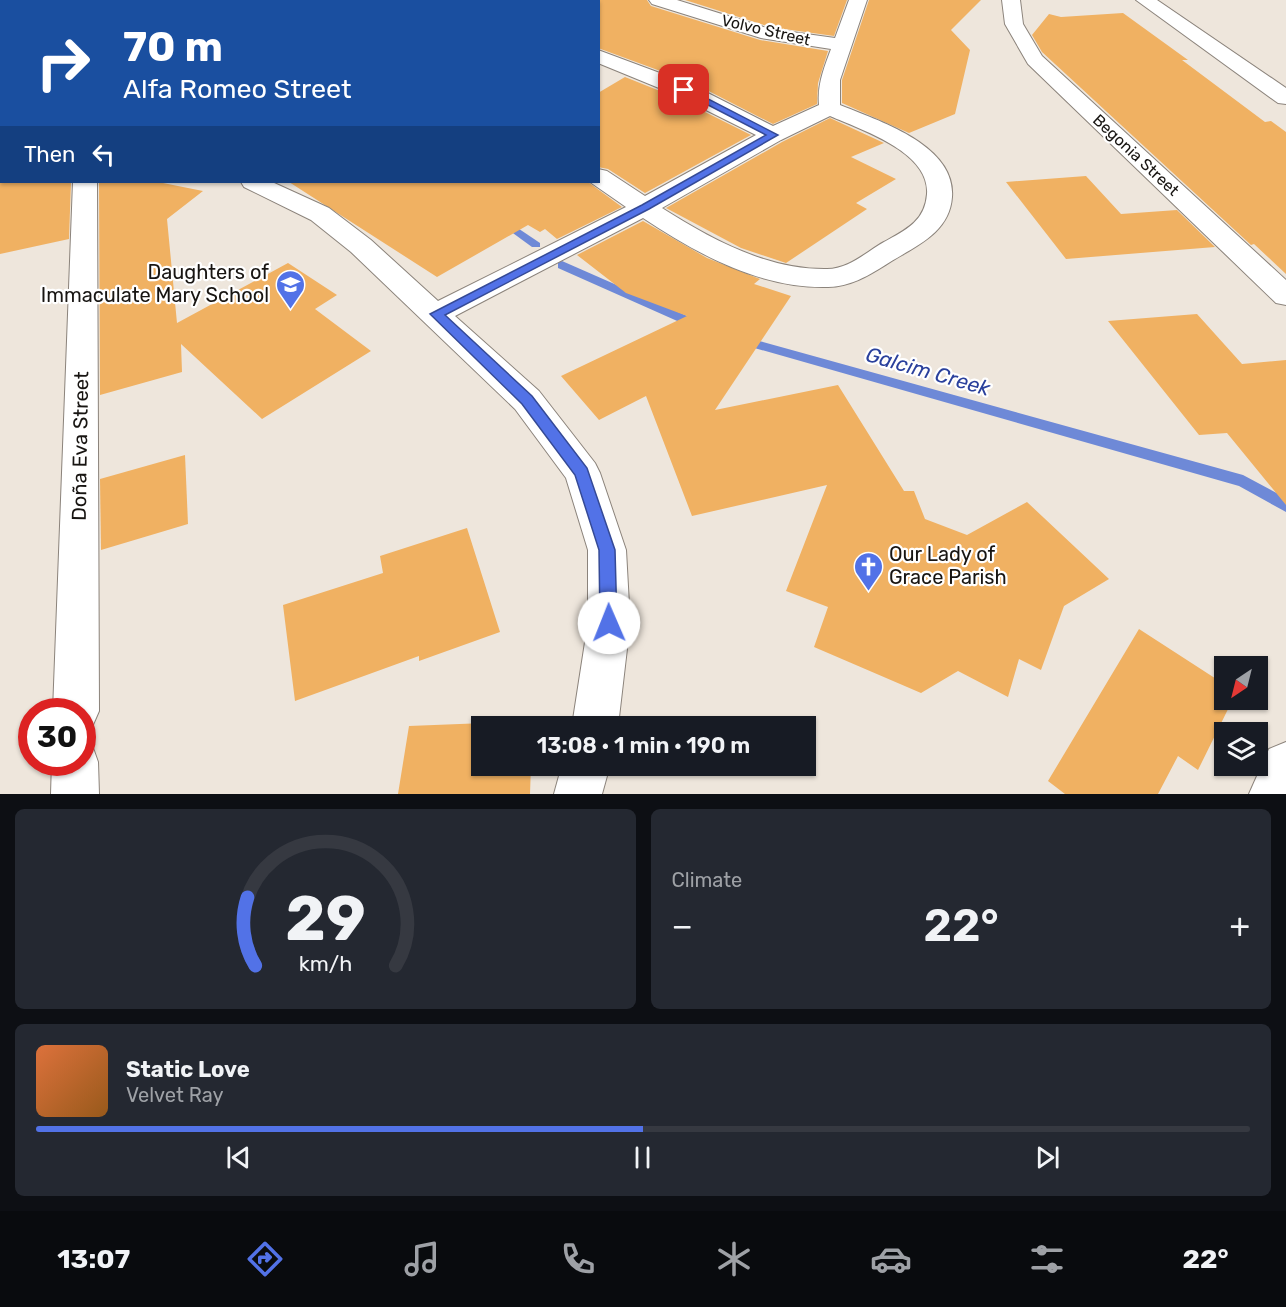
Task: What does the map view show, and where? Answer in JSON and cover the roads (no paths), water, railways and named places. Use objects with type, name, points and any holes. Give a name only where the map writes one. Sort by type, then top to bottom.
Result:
[{"type":"street","name":"Volvo Street","points":[[658,0],[768,34],[841,45]]},
{"type":"street","points":[[830,108],[828,92],[830,80],[858,0]]},
{"type":"street","name":"Begonia Street","points":[[1011,0],[1009,11],[1017,31],[1035,60],[1286,296]]},
{"type":"street","points":[[1145,0],[1286,98]]},
{"type":"street","points":[[600,57],[684,90],[774,135]]},
{"type":"street","points":[[436,314],[645,207],[774,135],[830,108]]},
{"type":"street","points":[[600,177],[687,234],[756,265],[787,274],[819,277],[847,275],[928,228],[938,214],[940,186],[937,174],[926,159],[910,147],[830,108]]},
{"type":"street","name":"Doña Eva Street","points":[[76,698],[85,183]]},
{"type":"street","points":[[255,183],[320,214],[361,246],[527,400],[582,473],[607,550],[609,623],[596,716]]},
{"type":"street","points":[[1273,794],[1286,766]]},
{"type":"street","points":[[75,776],[75,794]]},
{"type":"street","points":[[578,794],[583,776]]},
{"type":"waterway","name":"Galcim Creek","points":[[503,221],[536,245]]},
{"type":"waterway","name":"Galcim Creek","points":[[562,265],[697,325]]},
{"type":"waterway","name":"Galcim Creek","points":[[741,340],[1243,481],[1286,506]]},
{"type":"place","name":"Daughters of Immaculate Mary School","points":[[290,310]]},
{"type":"place","name":"Our Lady of Grace Parish","points":[[868,592]]}]
